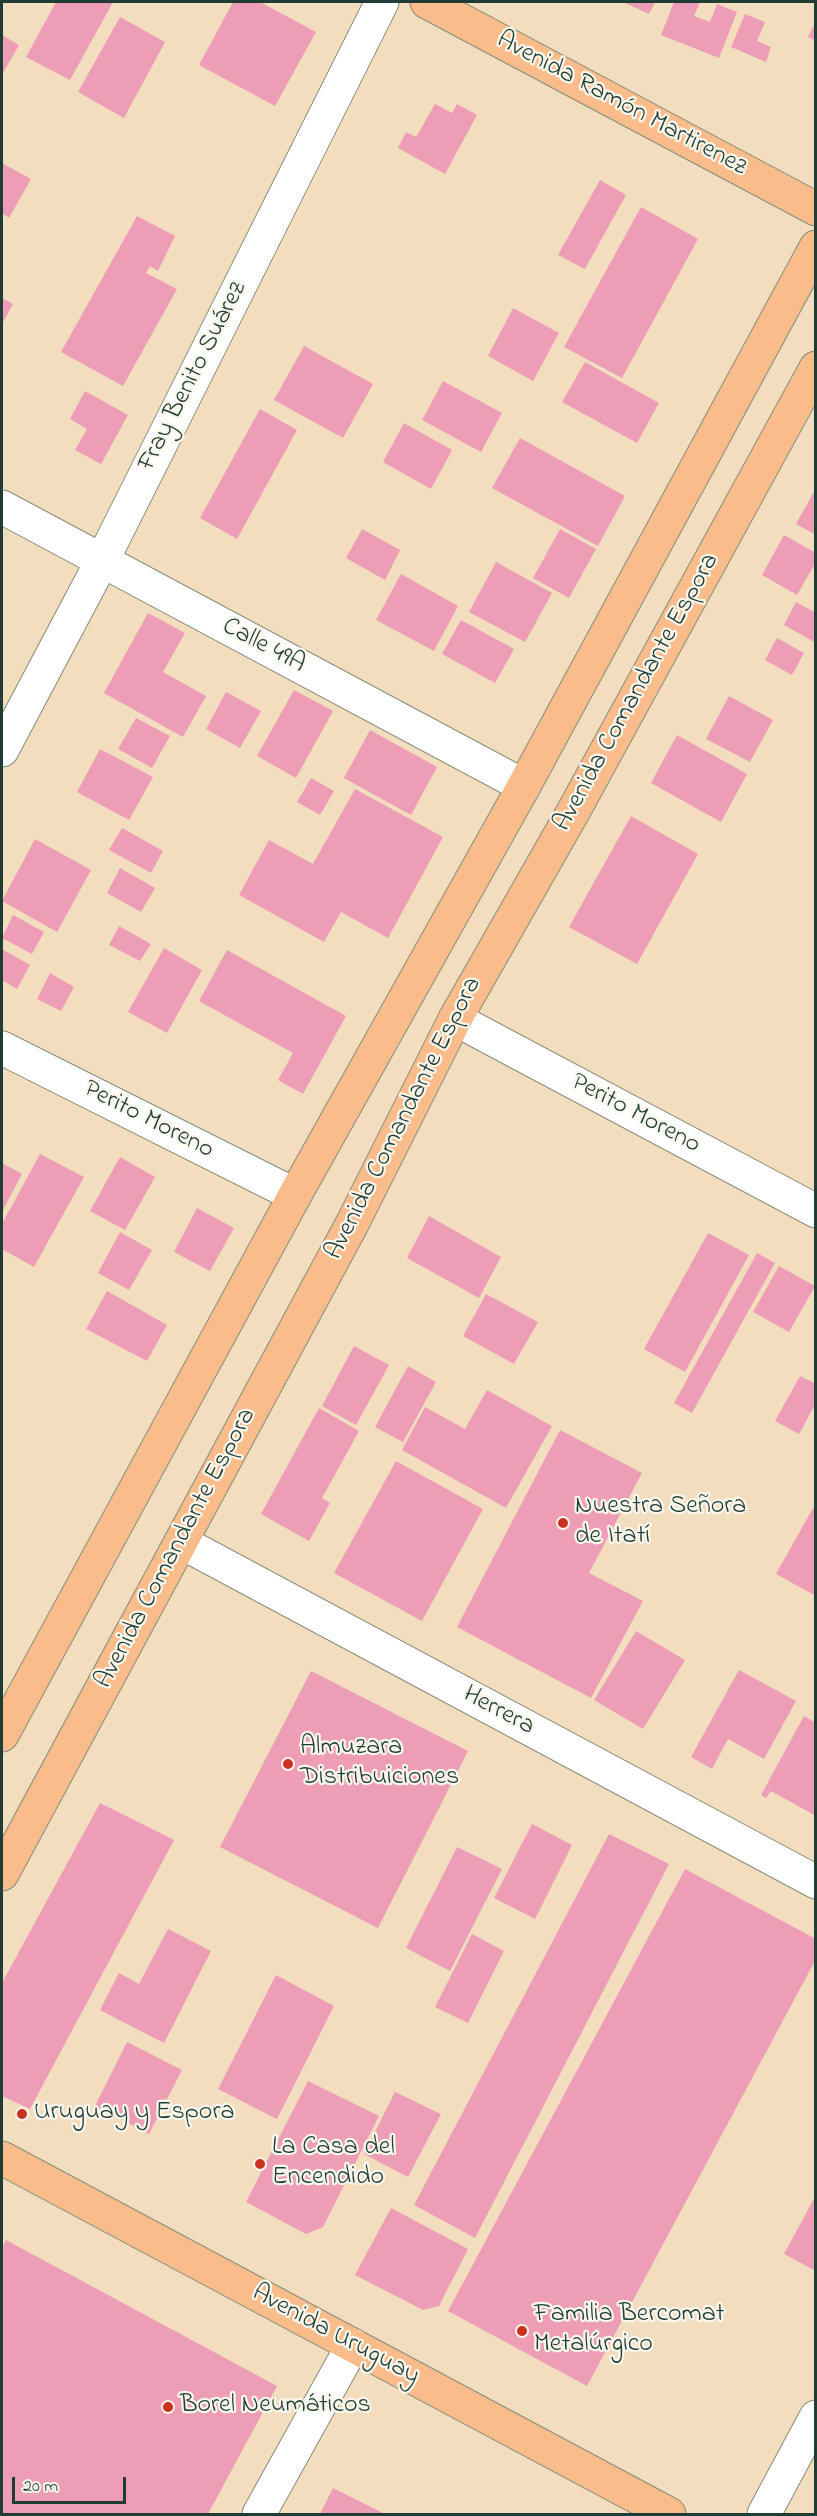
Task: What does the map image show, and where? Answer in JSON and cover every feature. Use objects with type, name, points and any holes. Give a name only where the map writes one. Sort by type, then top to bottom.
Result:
[{"type":"main road","name":"Avenida Ramón Martirenez","points":[[427,2],[816,209]]},
{"type":"main road","name":"Avenida Comandante Espora","points":[[2,1735],[295,1195],[524,786],[816,248]]},
{"type":"main road","name":"Avenida Comandante Espora","points":[[2,1874],[352,1224],[455,1018],[579,802],[816,368]]},
{"type":"main road","name":"Avenida Uruguay","points":[[2,2158],[669,2514]]},
{"type":"street","name":"Fray Benito Suárez","points":[[2,750],[102,561],[382,2]]},
{"type":"street","name":"Calle 49A","points":[[2,507],[524,786]]},
{"type":"street","name":"Perito Moreno","points":[[455,1018],[816,1211]]},
{"type":"street","name":"Perito Moreno","points":[[2,1048],[295,1195]]},
{"type":"street","name":"Herrera","points":[[181,1542],[816,1882]]},
{"type":"street","points":[[259,2514],[353,2345]]},
{"type":"street","points":[[764,2514],[816,2417]]},
{"type":"building","points":[[56,2],[113,2],[70,80],[26,57]]},
{"type":"building","points":[[233,2],[260,2],[316,32],[275,106],[199,65]]},
{"type":"building","points":[[623,2],[655,2],[649,14]]},
{"type":"building","points":[[674,2],[700,2],[694,16],[710,22],[717,4],[737,12],[719,58],[661,35]]},
{"type":"building","points":[[745,14],[765,22],[757,41],[771,47],[766,62],[731,47]]},
{"type":"building","points":[[120,17],[165,42],[124,118],[78,92]]},
{"type":"building","points":[[816,21],[816,41],[808,37]]},
{"type":"building","points":[[2,35],[19,45],[3,73],[2,72]]},
{"type":"building","points":[[435,104],[452,113],[457,104],[477,115],[445,174],[398,148],[406,132],[416,137]]},
{"type":"building","points":[[2,163],[31,179],[9,218],[2,213]]},
{"type":"building","points":[[600,180],[626,195],[585,269],[558,255]]},
{"type":"building","points":[[641,207],[698,239],[622,378],[564,347]]},
{"type":"building","points":[[137,216],[175,236],[158,271],[150,266],[146,273],[177,289],[123,386],[61,352]]},
{"type":"building","points":[[2,298],[13,304],[2,324]]},
{"type":"building","points":[[513,308],[559,333],[533,381],[488,356]]},
{"type":"building","points":[[304,346],[373,384],[343,438],[274,400]]},
{"type":"building","points":[[585,362],[659,403],[637,443],[562,402]]},
{"type":"building","points":[[443,381],[502,413],[481,452],[422,420]]},
{"type":"building","points":[[85,391],[128,415],[101,464],[75,450],[87,429],[70,419]]},
{"type":"building","points":[[260,409],[297,430],[237,539],[200,518]]},
{"type":"building","points":[[404,423],[452,450],[431,489],[383,462]]},
{"type":"building","points":[[520,438],[625,496],[598,546],[492,488]]},
{"type":"building","points":[[816,488],[816,535],[796,524]]},
{"type":"building","points":[[362,529],[400,550],[385,580],[346,558]]},
{"type":"building","points":[[560,529],[596,549],[569,598],[533,578]]},
{"type":"building","points":[[784,535],[816,553],[816,562],[797,595],[762,575]]},
{"type":"building","points":[[496,562],[552,593],[525,642],[469,612]]},
{"type":"building","points":[[401,574],[458,606],[434,651],[376,620]]},
{"type":"building","points":[[796,602],[816,613],[816,643],[784,625]]},
{"type":"building","points":[[148,613],[185,633],[163,672],[206,696],[183,737],[104,693]]},
{"type":"building","points":[[461,620],[514,649],[495,683],[442,654]]},
{"type":"building","points":[[777,638],[804,653],[792,675],[765,660]]},
{"type":"building","points":[[294,690],[333,711],[296,778],[257,756]]},
{"type":"building","points":[[226,692],[261,711],[240,748],[206,729]]},
{"type":"building","points":[[729,696],[773,720],[750,762],[706,739]]},
{"type":"building","points":[[136,718],[170,736],[152,768],[118,749]]},
{"type":"building","points":[[370,730],[437,767],[411,815],[344,778]]},
{"type":"building","points":[[677,735],[747,774],[721,822],[651,783]]},
{"type":"building","points":[[100,749],[153,777],[129,820],[77,792]]},
{"type":"building","points":[[311,778],[334,791],[320,815],[297,802]]},
{"type":"building","points":[[355,789],[443,837],[388,938],[341,912],[324,942],[239,895],[269,840],[313,864]]},
{"type":"building","points":[[631,816],[698,854],[637,964],[569,927]]},
{"type":"building","points":[[122,828],[163,851],[151,873],[109,850]]},
{"type":"building","points":[[35,839],[91,870],[57,932],[2,901]]},
{"type":"building","points":[[120,868],[155,888],[141,912],[107,893]]},
{"type":"building","points":[[13,915],[44,932],[32,954],[2,938]]},
{"type":"building","points":[[119,926],[151,944],[140,961],[109,945]]},
{"type":"building","points":[[164,948],[202,970],[167,1033],[128,1012]]},
{"type":"building","points":[[2,949],[30,965],[17,989],[2,980]]},
{"type":"building","points":[[227,950],[346,1016],[303,1094],[278,1080],[293,1053],[199,1001]]},
{"type":"building","points":[[50,973],[74,987],[61,1011],[37,999]]},
{"type":"building","points":[[40,1154],[84,1177],[34,1267],[2,1249],[2,1224]]},
{"type":"building","points":[[120,1157],[155,1177],[125,1230],[90,1211]]},
{"type":"building","points":[[2,1163],[22,1174],[2,1212]]},
{"type":"building","points":[[197,1208],[234,1228],[210,1271],[174,1252]]},
{"type":"building","points":[[429,1216],[501,1257],[479,1298],[407,1258]]},
{"type":"building","points":[[120,1232],[152,1250],[129,1290],[98,1273]]},
{"type":"building","points":[[708,1233],[749,1255],[685,1372],[644,1349]]},
{"type":"building","points":[[757,1253],[775,1263],[692,1413],[674,1403]]},
{"type":"building","points":[[779,1266],[815,1286],[789,1332],[753,1312]]},
{"type":"building","points":[[107,1291],[167,1325],[147,1361],[86,1329]]},
{"type":"building","points":[[486,1294],[538,1322],[514,1364],[463,1336]]},
{"type":"building","points":[[354,1346],[389,1365],[356,1425],[322,1406]]},
{"type":"building","points":[[408,1366],[436,1382],[403,1442],[375,1427]]},
{"type":"building","points":[[800,1376],[816,1384],[816,1403],[799,1434],[775,1421]]},
{"type":"building","points":[[487,1390],[552,1426],[506,1508],[402,1450],[425,1407],[465,1429]]},
{"type":"building","points":[[319,1408],[359,1431],[322,1498],[330,1503],[309,1541],[261,1514]]},
{"type":"building","name":"Nuestra Señora de Itatí","points":[[560,1430],[642,1473],[589,1573],[643,1601],[591,1698],[457,1627]]},
{"type":"building","points":[[396,1461],[483,1509],[422,1621],[334,1573]]},
{"type":"building","points":[[813,1508],[816,1509],[816,1596],[776,1574]]},
{"type":"building","points":[[636,1631],[685,1660],[643,1729],[594,1700]]},
{"type":"building","points":[[739,1670],[796,1701],[764,1759],[728,1739],[712,1769],[691,1757]]},
{"type":"building","points":[[311,1671],[468,1751],[378,1928],[220,1847]]},
{"type":"building","points":[[804,1716],[816,1723],[816,1816],[771,1791],[766,1798],[761,1795]]},
{"type":"building","points":[[100,1803],[174,1840],[30,2109],[2,2096],[2,1983]]},
{"type":"building","points":[[532,1824],[572,1845],[535,1919],[494,1898]]},
{"type":"building","points":[[609,1834],[669,1864],[475,2238],[414,2205]]},
{"type":"building","points":[[457,1847],[502,1869],[450,1971],[406,1948]]},
{"type":"building","points":[[685,1869],[816,1939],[816,1959],[587,2386],[448,2311]]},
{"type":"building","points":[[168,1929],[211,1951],[164,2043],[100,2010],[119,1973],[139,1984]]},
{"type":"building","points":[[472,1934],[504,1951],[468,2023],[435,2007]]},
{"type":"building","points":[[276,1975],[334,2006],[277,2119],[218,2089]]},
{"type":"building","points":[[127,2042],[182,2070],[149,2134],[95,2106]]},
{"type":"building","points":[[308,2081],[379,2116],[323,2227],[306,2234],[246,2202]]},
{"type":"building","points":[[395,2092],[441,2114],[408,2177],[364,2154]]},
{"type":"building","points":[[816,2195],[816,2271],[784,2254]]},
{"type":"building","points":[[391,2208],[468,2249],[439,2306],[423,2310],[355,2275]]},
{"type":"building","points":[[6,2240],[277,2386],[208,2514],[2,2514],[2,2249]]},
{"type":"building","points":[[333,2488],[385,2514],[320,2514]]},
{"type":"place","name":"Nuestra Señora de Itatí","points":[[563,1523]]},
{"type":"place","name":"Almuzara Distribuiciones","points":[[288,1764]]},
{"type":"place","name":"Uruguay y Espora","points":[[22,2114]]},
{"type":"place","name":"La Casa del Encendido","points":[[260,2164]]},
{"type":"place","name":"Familia Bercomat Metalúrgico","points":[[522,2331]]},
{"type":"place","name":"Borel Neumáticos","points":[[168,2407]]}]
